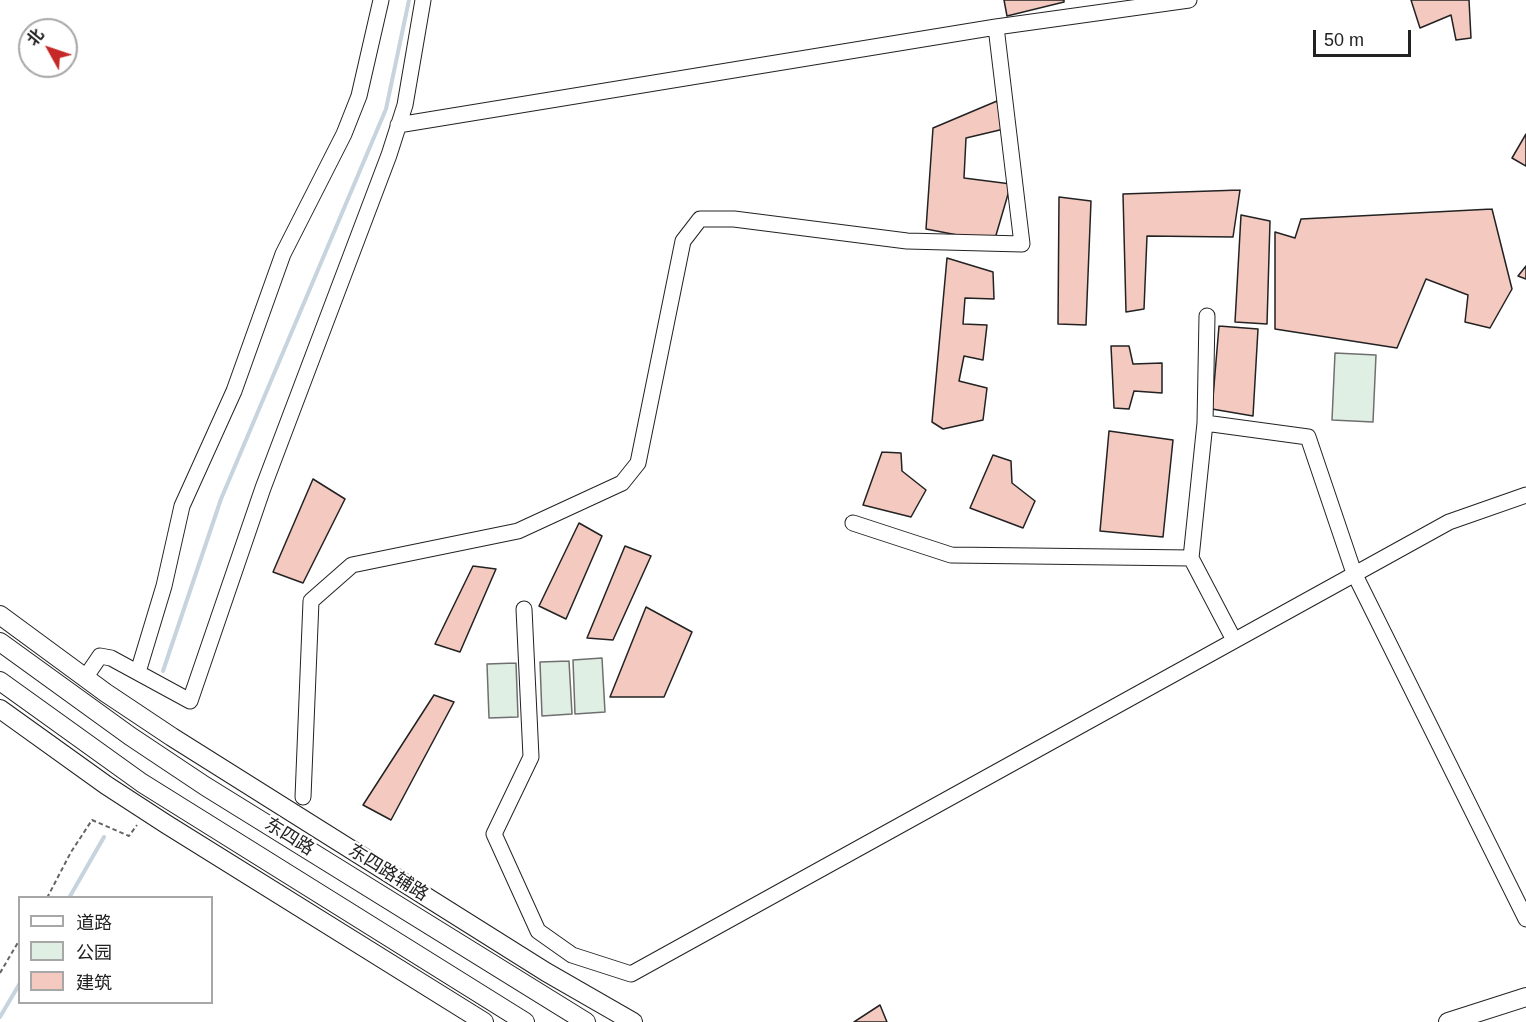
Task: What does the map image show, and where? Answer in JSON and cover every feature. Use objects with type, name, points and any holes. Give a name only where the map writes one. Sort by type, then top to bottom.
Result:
[{"type":"main road","name":"东四路辅路","points":[[0,615],[85,678],[172,737],[536,966],[633,1022]]},
{"type":"main road","name":"东四路","points":[[0,642],[130,736],[205,786],[586,1022]]},
{"type":"main road","name":"东四路","points":[[0,681],[142,783],[525,1022]]},
{"type":"main road","points":[[0,709],[146,811],[484,1022]]},
{"type":"main road","points":[[1448,1022],[1526,997]]},
{"type":"street","points":[[138,672],[164,586],[182,506],[234,391],[283,254],[344,134],[359,96],[381,0]]},
{"type":"street","points":[[85,678],[100,656],[111,658],[189,701],[263,488],[389,155],[405,105],[423,0]]},
{"type":"street","points":[[398,125],[996,27],[1189,0]]},
{"type":"street","points":[[303,797],[311,601],[352,565],[518,531],[622,483],[638,463],[683,241],[700,219],[734,219],[907,241],[1022,244],[996,27]]},
{"type":"street","points":[[1208,316],[1205,423],[1191,558],[1234,640]]},
{"type":"street","points":[[1205,423],[1308,436],[1354,573],[1526,919]]},
{"type":"street","points":[[524,609],[531,757],[494,834],[538,931],[572,955],[631,974],[1449,522],[1526,495]]},
{"type":"street","points":[[853,523],[951,555],[1191,558]]},
{"type":"path","points":[[48,896],[71,852],[92,820],[129,836],[146,811]]},
{"type":"path","points":[[0,973],[18,942]]},
{"type":"green space","points":[[1335,353],[1376,355],[1373,422],[1332,420]]},
{"type":"green space","points":[[602,658],[605,712],[575,714],[573,660]]},
{"type":"green space","points":[[569,661],[572,714],[542,716],[540,662]]},
{"type":"green space","points":[[516,663],[518,717],[489,718],[487,664]]},
{"type":"building","points":[[1004,0],[1064,0],[1064,2],[1007,16]]},
{"type":"building","points":[[1411,0],[1469,0],[1471,38],[1456,40],[1451,15],[1420,28]]},
{"type":"building","points":[[997,101],[1004,129],[966,138],[964,178],[1011,184],[994,242],[926,229],[933,128]]},
{"type":"building","points":[[1526,134],[1526,166],[1512,158]]},
{"type":"building","points":[[1240,190],[1233,237],[1147,236],[1144,309],[1126,312],[1123,194]]},
{"type":"building","points":[[1059,197],[1091,201],[1086,325],[1058,324]]},
{"type":"building","points":[[1492,209],[1512,289],[1490,328],[1465,322],[1468,295],[1426,279],[1397,348],[1275,329],[1275,232],[1295,238],[1301,219]]},
{"type":"building","points":[[1241,215],[1270,221],[1267,324],[1235,322]]},
{"type":"building","points":[[947,258],[993,272],[994,299],[965,298],[963,324],[987,325],[983,360],[964,356],[959,381],[987,388],[983,420],[943,429],[932,422]]},
{"type":"building","points":[[1526,266],[1526,279],[1518,276]]},
{"type":"building","points":[[1219,326],[1258,329],[1253,416],[1212,409]]},
{"type":"building","points":[[1111,346],[1129,346],[1133,364],[1162,363],[1162,393],[1134,391],[1129,409],[1114,408]]},
{"type":"building","points":[[1109,431],[1173,440],[1163,537],[1100,531]]},
{"type":"building","points":[[882,452],[901,453],[902,471],[926,490],[911,517],[863,505]]},
{"type":"building","points":[[993,455],[1011,461],[1012,483],[1035,501],[1023,528],[970,508]]},
{"type":"building","points":[[313,479],[345,499],[303,583],[273,572]]},
{"type":"building","points":[[579,523],[602,536],[566,619],[539,606]]},
{"type":"building","points":[[625,546],[651,556],[613,640],[587,638]]},
{"type":"building","points":[[473,566],[496,569],[460,652],[435,644]]},
{"type":"building","points":[[646,607],[692,632],[664,697],[610,697]]},
{"type":"building","points":[[434,695],[454,702],[391,820],[363,805]]},
{"type":"building","points":[[880,1005],[887,1022],[854,1022]]},
{"type":"waterway","points":[[163,671],[221,499],[386,109],[409,0]]},
{"type":"waterway","points":[[70,896],[104,837]]},
{"type":"waterway","points":[[0,1017],[18,986]]}]
